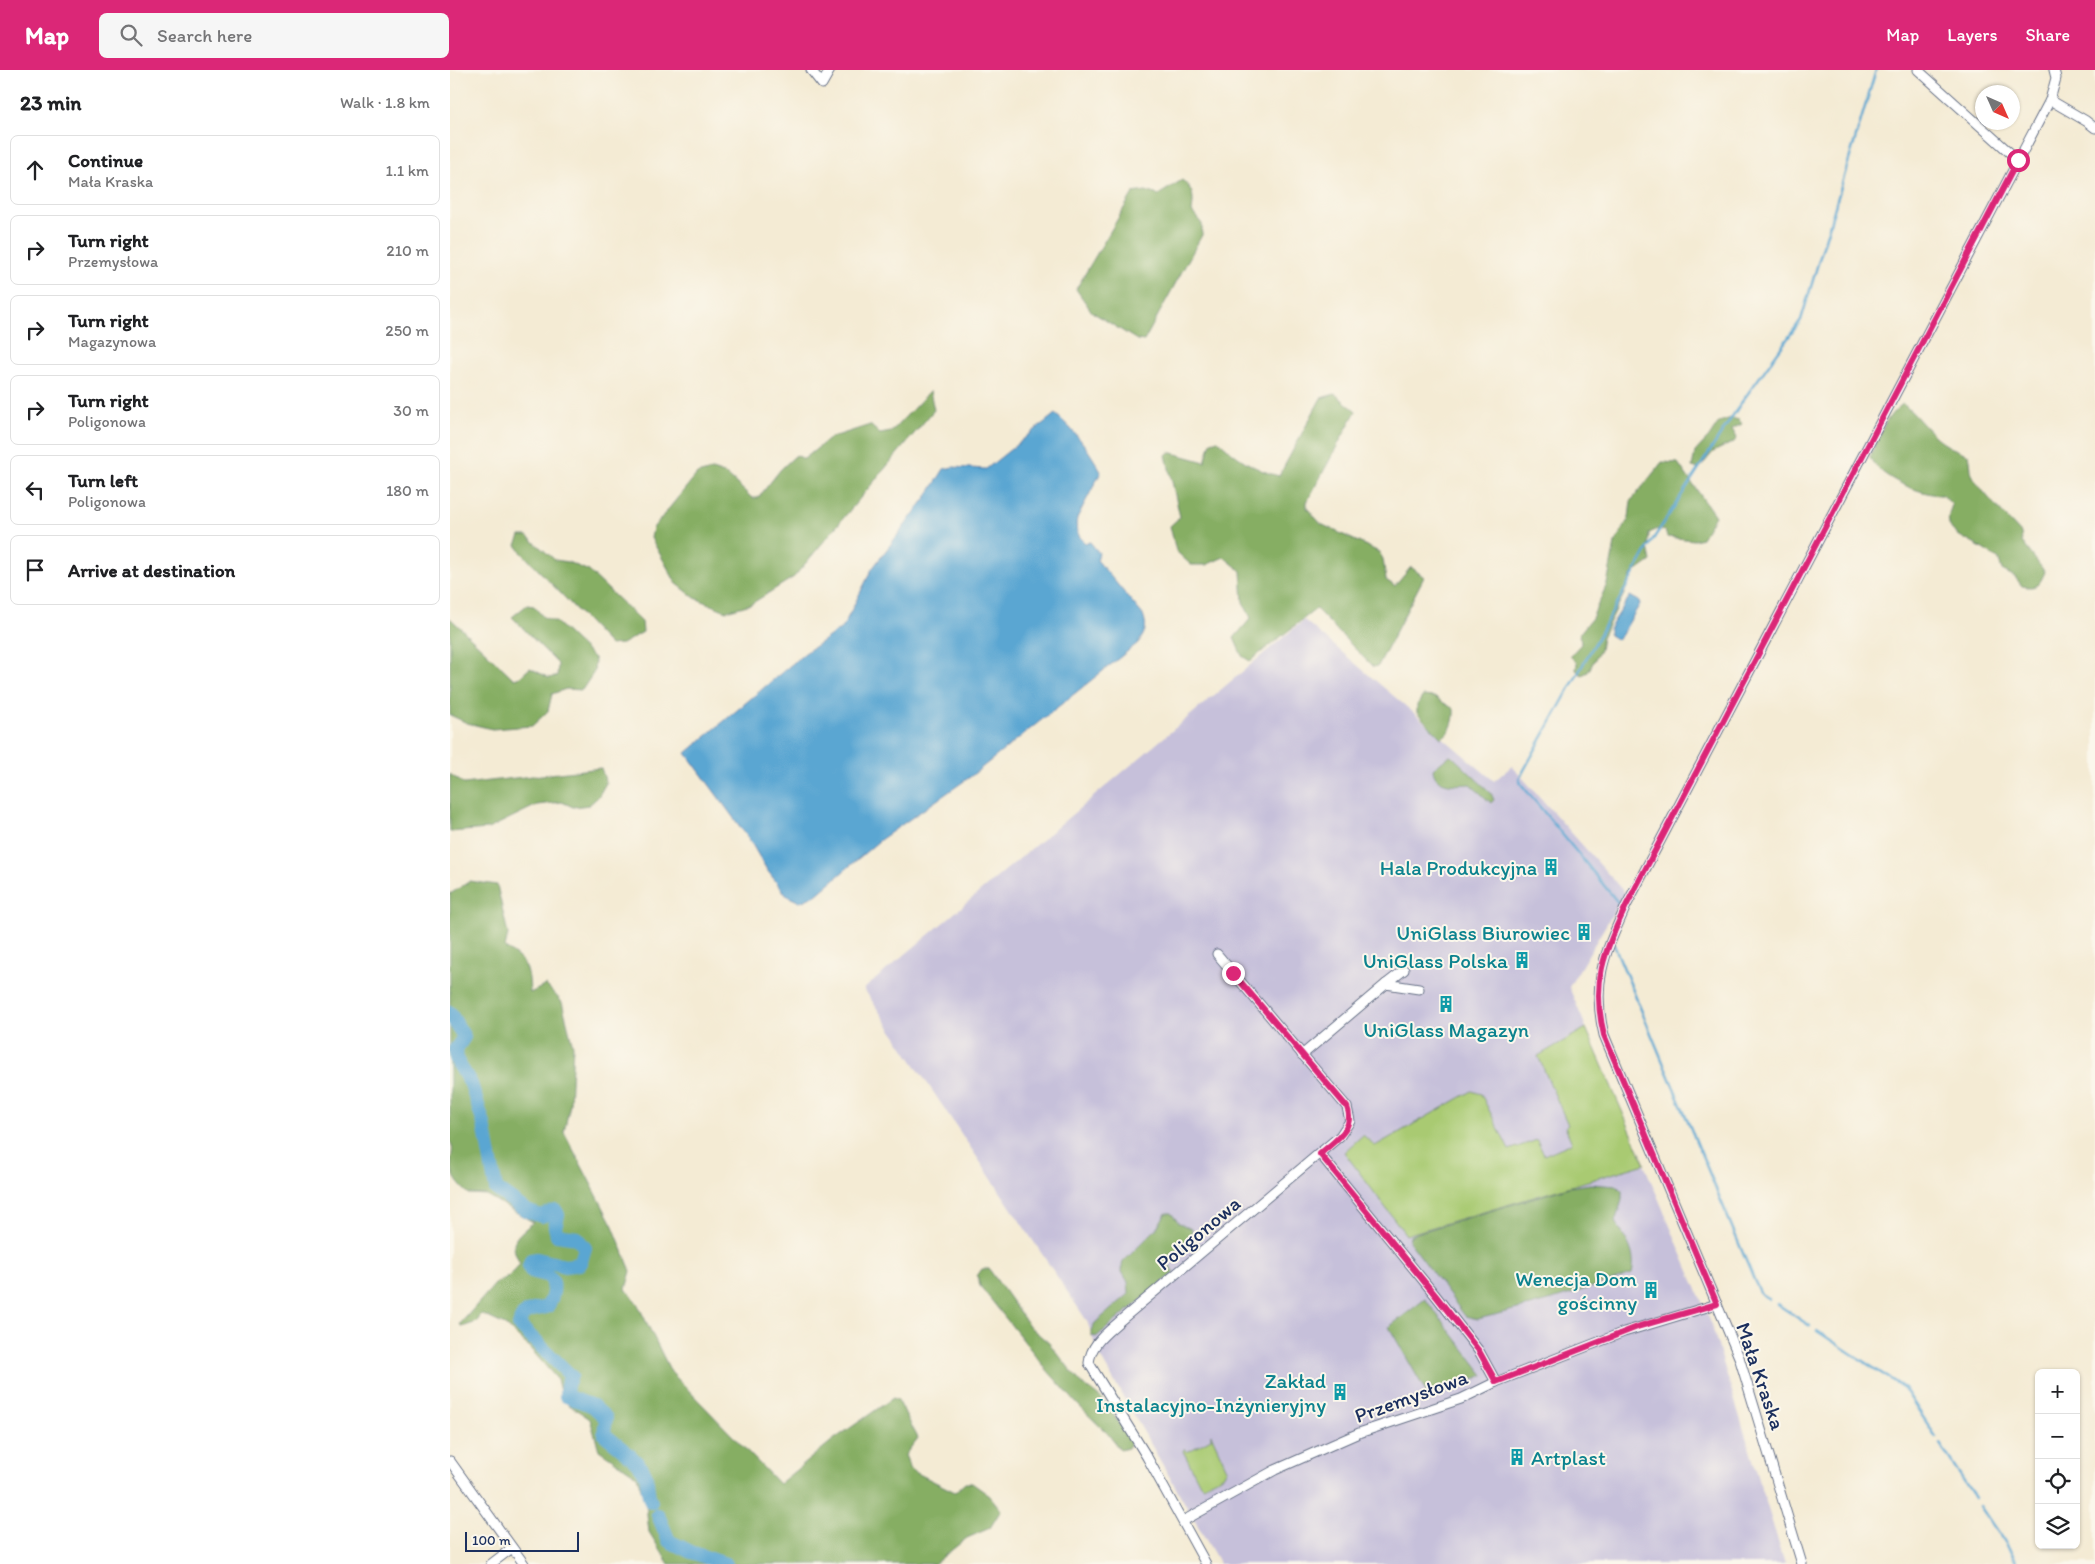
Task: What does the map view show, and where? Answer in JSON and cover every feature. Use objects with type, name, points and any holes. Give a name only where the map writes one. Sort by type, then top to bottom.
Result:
[{"type":"street","points":[[811,70],[822,84],[830,70]]},
{"type":"street","points":[[1918,70],[2018,160]]},
{"type":"street","name":"Mała Kraska","points":[[1802,1564],[1739,1357],[1604,1035],[1599,1016],[1598,992],[1603,958],[1626,906],[2050,100],[2057,73]]},
{"type":"street","points":[[2050,100],[2086,120],[2095,128]]},
{"type":"street","name":"Poligonowa","points":[[1206,1564],[1147,1457],[1089,1363],[1092,1350],[1099,1340],[1121,1320],[1320,1154],[1347,1128],[1350,1113],[1347,1107],[1217,954]]},
{"type":"street","points":[[1302,1055],[1404,970]]},
{"type":"street","points":[[1386,984],[1420,989]]},
{"type":"street","points":[[1320,1154],[1479,1351],[1496,1382]]},
{"type":"street","name":"Przemysłowa","points":[[1183,1521],[1296,1460],[1359,1434],[1461,1399],[1496,1382],[1640,1326],[1717,1304]]},
{"type":"street","points":[[450,1461],[524,1564]]},
{"type":"street","points":[[491,1564],[512,1548]]},
{"type":"shaded area","points":[[1304,620],[1494,781],[1512,766],[1625,893],[1569,987],[1711,1323],[1785,1564],[1220,1564],[1098,1353],[1087,1321],[864,989]]},
{"type":"green space","points":[[1182,180],[1191,191],[1193,198],[1192,212],[1202,224],[1202,235],[1144,341],[1137,340],[1092,312],[1076,289],[1133,193],[1146,191],[1158,195]]},
{"type":"green space","points":[[930,391],[934,410],[794,577],[751,604],[726,611],[695,598],[676,583],[651,538],[653,528],[697,474],[712,470],[727,475],[752,498],[758,498],[781,469],[796,455],[804,459],[830,438],[870,425],[880,434],[891,432]]},
{"type":"green space","points":[[1335,394],[1356,411],[1307,502],[1307,508],[1321,524],[1379,552],[1383,559],[1386,580],[1395,586],[1411,567],[1424,577],[1378,666],[1373,667],[1316,609],[1250,661],[1242,656],[1234,638],[1251,618],[1243,602],[1241,571],[1224,557],[1206,565],[1191,565],[1176,551],[1170,526],[1180,517],[1166,455],[1169,452],[1205,462],[1211,442],[1218,440],[1246,462],[1262,471],[1279,476],[1321,398]]},
{"type":"green space","points":[[1903,404],[1943,443],[1969,455],[1971,472],[1980,488],[2021,533],[2022,542],[2045,572],[2037,585],[2031,587],[2022,586],[2015,577],[2002,570],[1998,558],[1952,530],[1949,513],[1952,505],[1943,495],[1913,489],[1891,478],[1874,464],[1870,457],[1879,435],[1891,414]]},
{"type":"green space","points":[[1731,418],[1739,420],[1742,424],[1732,429],[1737,438],[1734,442],[1713,452],[1699,469],[1692,467],[1695,452],[1709,437],[1719,422]]},
{"type":"green space","points":[[1662,462],[1678,463],[1715,516],[1702,538],[1694,540],[1667,537],[1665,531],[1658,529],[1649,533],[1648,547],[1651,561],[1631,575],[1624,594],[1602,637],[1600,650],[1588,672],[1582,675],[1576,670],[1577,663],[1570,656],[1581,644],[1580,633],[1592,618],[1607,584],[1615,543],[1629,518],[1631,501]]},
{"type":"green space","points":[[520,536],[527,536],[555,560],[568,562],[589,571],[642,622],[643,632],[622,644],[610,645],[522,553],[516,545]]},
{"type":"green space","points":[[527,605],[534,606],[543,617],[556,622],[595,659],[594,672],[582,690],[566,689],[552,694],[548,711],[532,726],[492,729],[467,723],[450,715],[450,618],[514,679],[520,677],[530,668],[549,678],[557,676],[558,664],[512,617]]},
{"type":"green space","points":[[1423,696],[1434,697],[1454,709],[1452,726],[1441,738],[1417,713],[1417,705]]},
{"type":"green space","points":[[1449,756],[1453,757],[1491,793],[1494,800],[1491,803],[1470,784],[1447,784],[1437,779],[1433,769]]},
{"type":"green space","points":[[601,768],[606,783],[598,797],[589,805],[573,807],[562,802],[537,805],[488,829],[450,832],[450,774],[464,784]]},
{"type":"green space","points":[[470,881],[497,885],[508,934],[505,948],[518,957],[525,966],[529,977],[530,993],[546,985],[562,1002],[573,1046],[570,1104],[564,1132],[613,1226],[631,1271],[626,1289],[637,1303],[671,1372],[779,1484],[833,1440],[893,1398],[898,1400],[918,1438],[905,1455],[911,1470],[955,1492],[965,1483],[972,1483],[990,1496],[1001,1510],[990,1528],[967,1538],[934,1564],[669,1564],[649,1532],[646,1505],[637,1476],[599,1450],[590,1419],[562,1400],[557,1379],[529,1347],[505,1325],[481,1314],[477,1322],[462,1327],[460,1324],[496,1283],[508,1277],[520,1264],[514,1250],[515,1240],[533,1222],[486,1195],[469,1194],[458,1183],[452,1171],[452,1148],[450,1141],[450,894]]},
{"type":"green space","points":[[1586,1028],[1645,1164],[1406,1235],[1344,1152],[1363,1135],[1375,1146],[1472,1091],[1481,1094],[1509,1150],[1537,1140],[1544,1155],[1572,1143],[1565,1127],[1568,1125],[1538,1056]]},
{"type":"green space","points":[[1590,1184],[1617,1186],[1622,1191],[1622,1200],[1615,1222],[1630,1246],[1633,1259],[1632,1274],[1549,1301],[1478,1319],[1465,1316],[1409,1241],[1410,1236],[1417,1233],[1570,1187]]},
{"type":"green space","points":[[1166,1213],[1171,1213],[1179,1223],[1192,1229],[1189,1238],[1183,1246],[1166,1259],[1174,1273],[1096,1337],[1091,1335],[1091,1330],[1095,1323],[1129,1294],[1128,1282],[1121,1270],[1123,1262],[1156,1229]]},
{"type":"green space","points":[[982,1269],[989,1269],[1030,1327],[1049,1343],[1081,1383],[1102,1399],[1132,1441],[1128,1448],[1120,1450],[1108,1434],[1079,1406],[1047,1370],[980,1286],[977,1276]]},
{"type":"green space","points":[[1425,1299],[1484,1375],[1430,1399],[1389,1327]]},
{"type":"green space","points":[[1211,1434],[1227,1469],[1223,1476],[1203,1486],[1200,1484],[1183,1451],[1185,1448],[1187,1452],[1211,1439]]},
{"type":"water","points":[[1055,414],[1069,426],[1081,441],[1101,472],[1077,518],[1077,531],[1085,543],[1090,542],[1099,553],[1097,560],[1143,615],[1145,630],[1142,636],[1138,643],[970,777],[880,840],[816,895],[800,902],[787,896],[767,870],[749,839],[686,753],[805,653],[843,627],[872,569],[927,496],[944,469],[953,467],[986,469]]},
{"type":"water","points":[[1630,596],[1639,601],[1640,604],[1621,636],[1616,640],[1609,634],[1609,629]]},
{"type":"waterway","points":[[1619,913],[1620,905],[1521,784],[1519,779],[1652,541],[1741,403],[1801,320],[1876,70]]},
{"type":"waterway","points":[[1614,945],[1755,1282],[1761,1294],[1769,1299]]},
{"type":"waterway","points":[[450,1013],[464,1037],[456,1049],[457,1061],[471,1084],[484,1124],[496,1189],[527,1211],[541,1216],[556,1211],[558,1215],[555,1227],[557,1235],[577,1238],[585,1248],[580,1264],[565,1266],[537,1259],[531,1260],[529,1266],[531,1271],[548,1276],[553,1282],[553,1291],[547,1307],[526,1313],[519,1325],[571,1376],[567,1385],[566,1396],[593,1406],[606,1418],[604,1434],[639,1465],[646,1476],[651,1502]]},
{"type":"waterway","points":[[1777,1304],[1810,1326]]},
{"type":"waterway","points":[[1817,1331],[1904,1388],[1936,1437]]},
{"type":"waterway","points":[[1940,1444],[1975,1498]]},
{"type":"waterway","points":[[1980,1506],[2019,1564]]},
{"type":"waterway","points":[[658,1515],[669,1541],[691,1552],[726,1564]]},
{"type":"place","name":"Hala Produkcyjna","points":[[1551,867]]},
{"type":"place","name":"UniGlass Biurowiec","points":[[1584,932]]},
{"type":"place","name":"UniGlass Polska","points":[[1522,960]]},
{"type":"place","name":"UniGlass Magazyn","points":[[1446,1004]]},
{"type":"place","name":"Wenecja Dom gościnny","points":[[1651,1290]]},
{"type":"place","name":"Zakład Instalacyjno-Inżynieryjny","points":[[1340,1392]]},
{"type":"place","name":"Artplast","points":[[1517,1457]]},
{"type":"route","points":[[1233,973],[1347,1107],[1350,1113],[1350,1121],[1347,1128],[1320,1154],[1479,1351],[1496,1382],[1640,1326],[1717,1304],[1604,1035],[1599,1016],[1598,992],[1602,963],[1608,943],[1626,906],[2018,160]]}]
